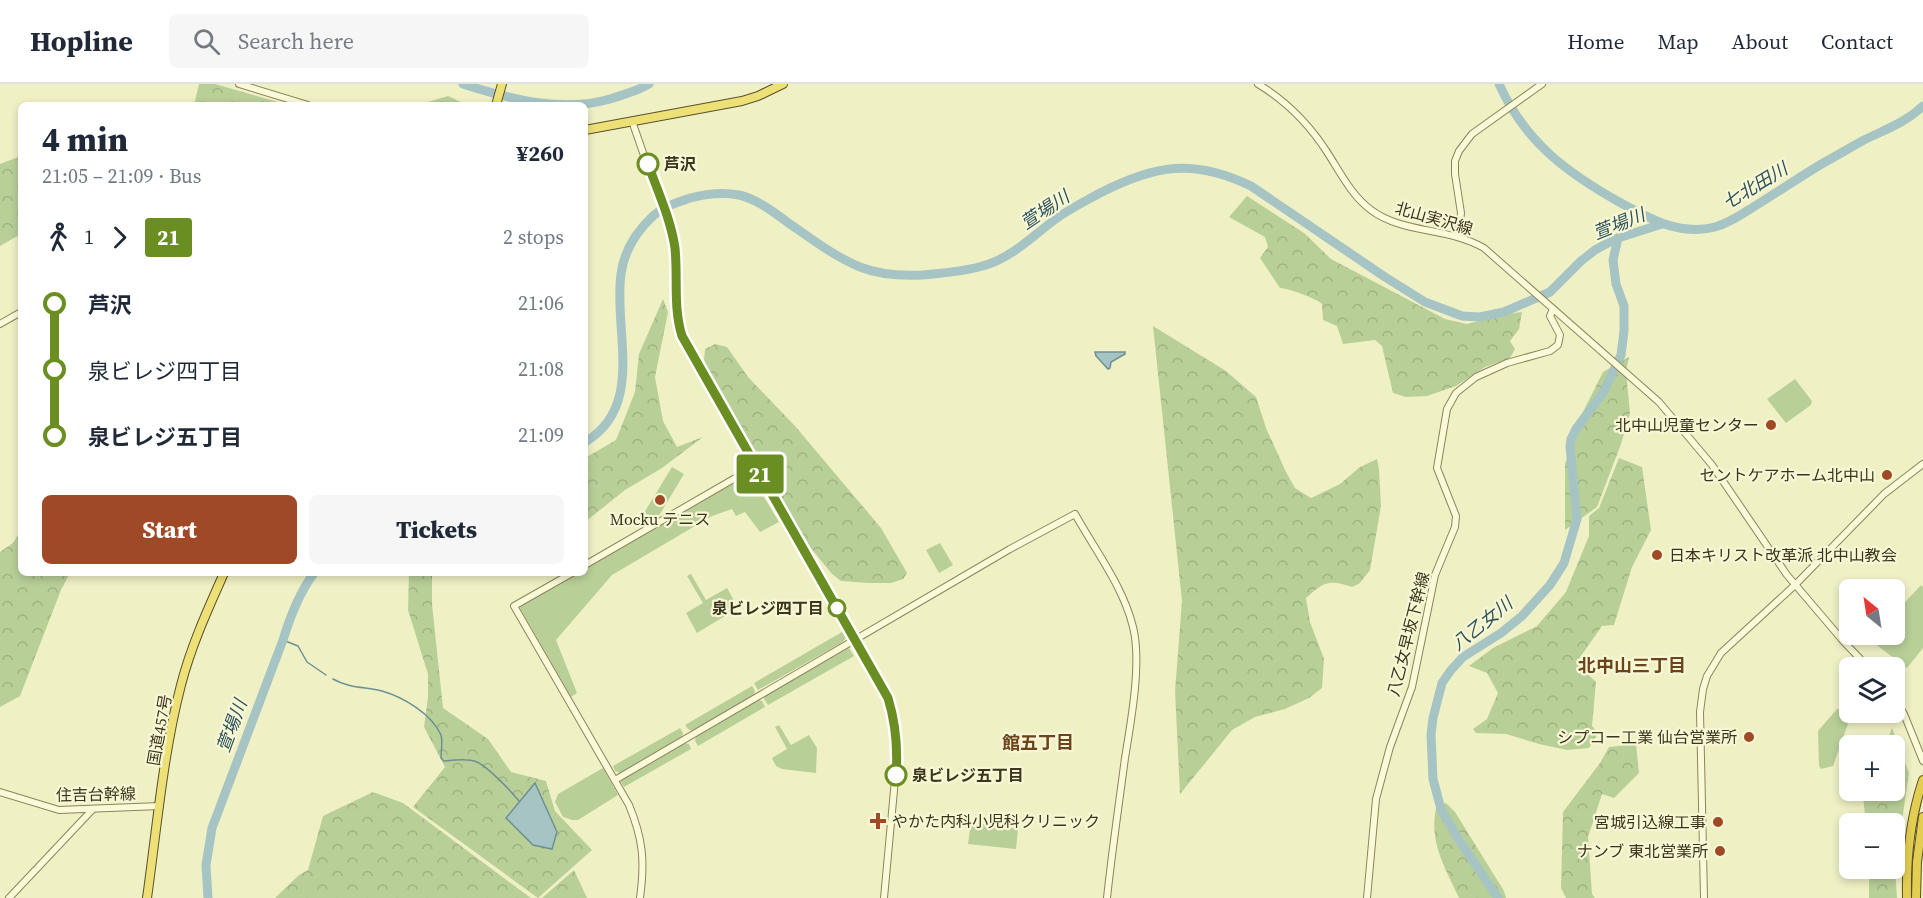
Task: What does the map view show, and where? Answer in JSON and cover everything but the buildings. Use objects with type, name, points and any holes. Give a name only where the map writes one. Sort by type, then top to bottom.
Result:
[{"type":"highway","points":[[498,102],[502,84]]},
{"type":"highway","points":[[588,129],[742,101],[783,84]]},
{"type":"highway","name":"国道457号","points":[[147,898],[181,684],[223,576]]},
{"type":"highway","points":[[1907,898],[1907,856],[1913,815],[1922,782]]},
{"type":"highway","points":[[1917,898],[1918,854],[1923,817]]},
{"type":"street","points":[[239,84],[298,102]]},
{"type":"street","name":"北山実沢線","points":[[1258,84],[1286,104],[1305,123],[1326,150],[1348,186],[1373,211],[1400,224],[1458,236],[1484,248],[1659,402],[1712,465],[1795,585]]},
{"type":"street","points":[[1458,236],[1461,213],[1455,161],[1459,151],[1472,134],[1542,84]]},
{"type":"street","points":[[632,121],[669,222],[675,248],[676,306],[682,336],[888,698],[897,739],[884,898]]},
{"type":"street","name":"八乙女早坂下幹線","points":[[1367,898],[1376,799],[1390,747],[1412,687],[1435,575],[1455,527],[1456,516],[1437,468],[1447,409],[1456,393],[1482,374],[1508,363],[1550,351],[1558,345],[1560,335],[1550,316],[1552,307]]},
{"type":"street","points":[[0,324],[18,314]]},
{"type":"street","points":[[1704,898],[1700,712],[1707,676],[1720,653],[1795,585],[1871,507],[1923,464]]},
{"type":"street","points":[[588,563],[756,466]]},
{"type":"street","points":[[615,780],[1075,513],[1110,572],[1125,603],[1133,626],[1137,652],[1132,715],[1107,898]]},
{"type":"street","points":[[567,576],[514,606],[629,805],[643,850],[640,898]]},
{"type":"street","points":[[1795,585],[1859,657]]},
{"type":"street","points":[[1905,716],[1923,761]]},
{"type":"street","name":"住吉台幹線","points":[[0,792],[58,810],[160,806]]},
{"type":"street","points":[[9,898],[93,809]]},
{"type":"green space","points":[[199,84],[215,84],[278,102],[195,102]]},
{"type":"green space","points":[[448,96],[461,102],[428,102]]},
{"type":"green space","points":[[18,157],[18,236],[0,246],[0,164]]},
{"type":"green space","points":[[1247,196],[1304,233],[1331,259],[1445,319],[1467,324],[1522,312],[1519,329],[1510,341],[1515,349],[1510,358],[1485,367],[1456,386],[1427,396],[1406,397],[1393,393],[1382,346],[1375,340],[1343,344],[1337,326],[1323,320],[1322,304],[1301,294],[1280,288],[1260,258],[1268,247],[1265,237],[1229,217]]},
{"type":"green space","points":[[663,299],[668,312],[655,377],[663,421],[677,447],[703,437],[662,468],[625,490],[588,520],[588,456],[616,440],[635,392],[639,354]]},
{"type":"green space","points":[[1153,326],[1226,371],[1256,397],[1266,428],[1295,488],[1311,498],[1340,484],[1360,467],[1377,459],[1379,469],[1381,506],[1370,570],[1360,583],[1352,587],[1327,583],[1306,598],[1310,622],[1324,659],[1322,688],[1309,698],[1285,709],[1255,717],[1232,730],[1180,794],[1175,691],[1182,601]]},
{"type":"green space","points":[[715,344],[727,347],[748,377],[795,426],[881,528],[907,573],[903,579],[891,583],[841,581],[832,574],[805,541],[708,370],[704,360],[705,349]]},
{"type":"green space","points":[[1629,357],[1626,372],[1630,413],[1621,444],[1597,507],[1565,530],[1565,464],[1583,412],[1603,372]]},
{"type":"green space","points":[[1795,379],[1812,401],[1811,405],[1786,423],[1767,399]]},
{"type":"green space","points":[[1619,458],[1642,467],[1651,530],[1632,567],[1614,625],[1602,626],[1576,663],[1596,682],[1592,726],[1598,733],[1589,748],[1567,750],[1506,734],[1476,733],[1473,729],[1487,719],[1498,693],[1487,673],[1469,666],[1493,648],[1537,626],[1566,592],[1589,536],[1589,516],[1599,508]]},
{"type":"green space","name":"Mocku テニス","points":[[672,467],[684,474],[660,514],[653,518],[644,513]]},
{"type":"green space","points":[[746,476],[751,477],[755,482],[779,522],[760,532],[745,512],[736,516],[732,509],[712,516],[612,575],[556,640],[577,693],[571,697],[520,608],[523,603],[570,576],[588,576],[588,565]]},
{"type":"green space","points":[[18,535],[18,576],[68,576],[20,696],[0,707],[0,552],[13,543]]},
{"type":"green space","points":[[940,543],[953,565],[939,573],[926,550]]},
{"type":"green space","points":[[691,574],[706,600],[727,588],[738,608],[697,633],[686,613],[703,603],[687,576]]},
{"type":"green space","points":[[409,576],[432,576],[432,604],[443,708],[488,739],[511,772],[546,781],[555,811],[592,850],[538,898],[413,807],[445,767],[424,727],[428,674],[408,610]]},
{"type":"green space","points":[[1921,585],[1923,587],[1923,648],[1907,668],[1905,657],[1892,657],[1877,645],[1905,645],[1905,602]]},
{"type":"green space","points":[[842,632],[846,638],[843,642],[758,690],[754,683]]},
{"type":"green space","points":[[849,648],[854,656],[768,705],[764,699],[765,696]]},
{"type":"green space","points":[[752,686],[755,691],[754,695],[692,731],[685,725]]},
{"type":"green space","points":[[758,700],[762,701],[765,707],[698,746],[695,741],[696,736]]},
{"type":"green space","points":[[1837,709],[1839,709],[1839,723],[1848,723],[1844,735],[1839,735],[1839,749],[1833,766],[1821,769],[1819,766],[1818,731]]},
{"type":"green space","points":[[779,725],[791,745],[809,735],[817,748],[816,773],[782,769],[776,766],[772,758],[787,749],[775,727]]},
{"type":"green space","points":[[680,728],[683,733],[682,737],[620,773],[615,771],[613,766]]},
{"type":"green space","points":[[684,743],[689,744],[691,749],[624,787],[621,782],[622,778]]},
{"type":"green space","points":[[1636,744],[1639,773],[1614,798],[1602,794],[1588,837],[1592,894],[1595,898],[1566,898],[1561,888],[1563,812],[1600,763],[1609,747]]},
{"type":"green space","points":[[1905,762],[1909,773],[1905,800]]},
{"type":"green space","points":[[603,768],[618,795],[578,820],[563,817],[555,802],[558,794]]},
{"type":"green space","points":[[373,792],[403,803],[531,898],[275,898],[299,875],[308,870],[323,816]]},
{"type":"green space","points":[[1863,801],[1905,801],[1903,813],[1865,813]]},
{"type":"green space","points":[[1446,803],[1455,812],[1504,891],[1506,898],[1459,898],[1440,854],[1435,832],[1436,808]]},
{"type":"green space","points":[[971,822],[1018,829],[1016,849],[968,844]]},
{"type":"green space","points":[[574,870],[587,898],[542,898]]},
{"type":"green space","points":[[1869,879],[1896,879],[1897,898],[1869,898]]},
{"type":"water","points":[[1095,352],[1125,352],[1125,354],[1111,362],[1108,369]]},
{"type":"water","points":[[535,783],[557,832],[552,849],[533,845],[506,818]]},
{"type":"waterway","points":[[463,84],[499,95],[536,102]]},
{"type":"waterway","points":[[588,103],[610,99],[649,84]]},
{"type":"waterway","name":"七北田川","points":[[1499,84],[1521,123],[1550,154],[1583,180],[1643,215],[1678,228],[1690,229],[1715,227],[1731,221],[1825,162],[1902,121],[1923,106]]},
{"type":"waterway","name":"萱場川","points":[[588,440],[604,427],[615,408],[621,388],[623,366],[621,274],[628,249],[642,228],[657,213],[670,205],[690,198],[720,194],[746,197],[766,207],[851,263],[883,273],[922,275],[965,270],[998,260],[1015,251],[1070,210],[1100,193],[1139,176],[1174,168],[1211,171],[1251,186],[1425,302],[1462,316],[1480,317],[1504,312],[1550,292],[1595,250],[1615,239],[1662,224]]},
{"type":"waterway","name":"八乙女川","points":[[1498,898],[1441,809],[1433,779],[1431,735],[1433,718],[1442,683],[1451,670],[1463,657],[1501,633],[1522,616],[1550,585],[1564,563],[1577,519],[1571,439],[1604,391],[1621,355],[1624,306],[1616,284],[1613,260],[1618,238]]},
{"type":"waterway","name":"萱場川","points":[[208,898],[206,865],[212,828],[292,614],[312,576]]},
{"type":"waterway","points":[[283,640],[298,646],[307,662],[326,675]]},
{"type":"waterway","points":[[333,679],[351,686],[390,694],[416,707],[437,727],[441,735],[441,758],[444,761],[477,762],[493,774],[519,801]]},
{"type":"bus line","name":"21","points":[[648,164],[673,239],[676,306],[682,336],[882,685],[894,719],[897,739],[896,775]]},
{"type":"place","name":"芦沢","points":[[648,164]]},
{"type":"place","name":"北中山児童センター","points":[[1771,425]]},
{"type":"place","name":"セントケアホーム北中山","points":[[1887,475]]},
{"type":"place","name":"Mocku テニス","points":[[660,500]]},
{"type":"place","name":"日本キリスト改革派 北中山教会","points":[[1657,555]]},
{"type":"place","name":"泉ビレジ四丁目","points":[[837,608]]},
{"type":"place","name":"シプコー工業 仙台営業所","points":[[1749,737]]},
{"type":"place","name":"泉ビレジ五丁目","points":[[896,775]]},
{"type":"place","name":"やかた内科小児科クリニック","points":[[878,821]]},
{"type":"place","name":"宮城引込線工事","points":[[1718,822]]},
{"type":"place","name":"ナンブ 東北営業所","points":[[1720,851]]},
{"type":"district","name":"北中山三丁目","points":[[1632,666]]},
{"type":"district","name":"館五丁目","points":[[1038,743]]}]
